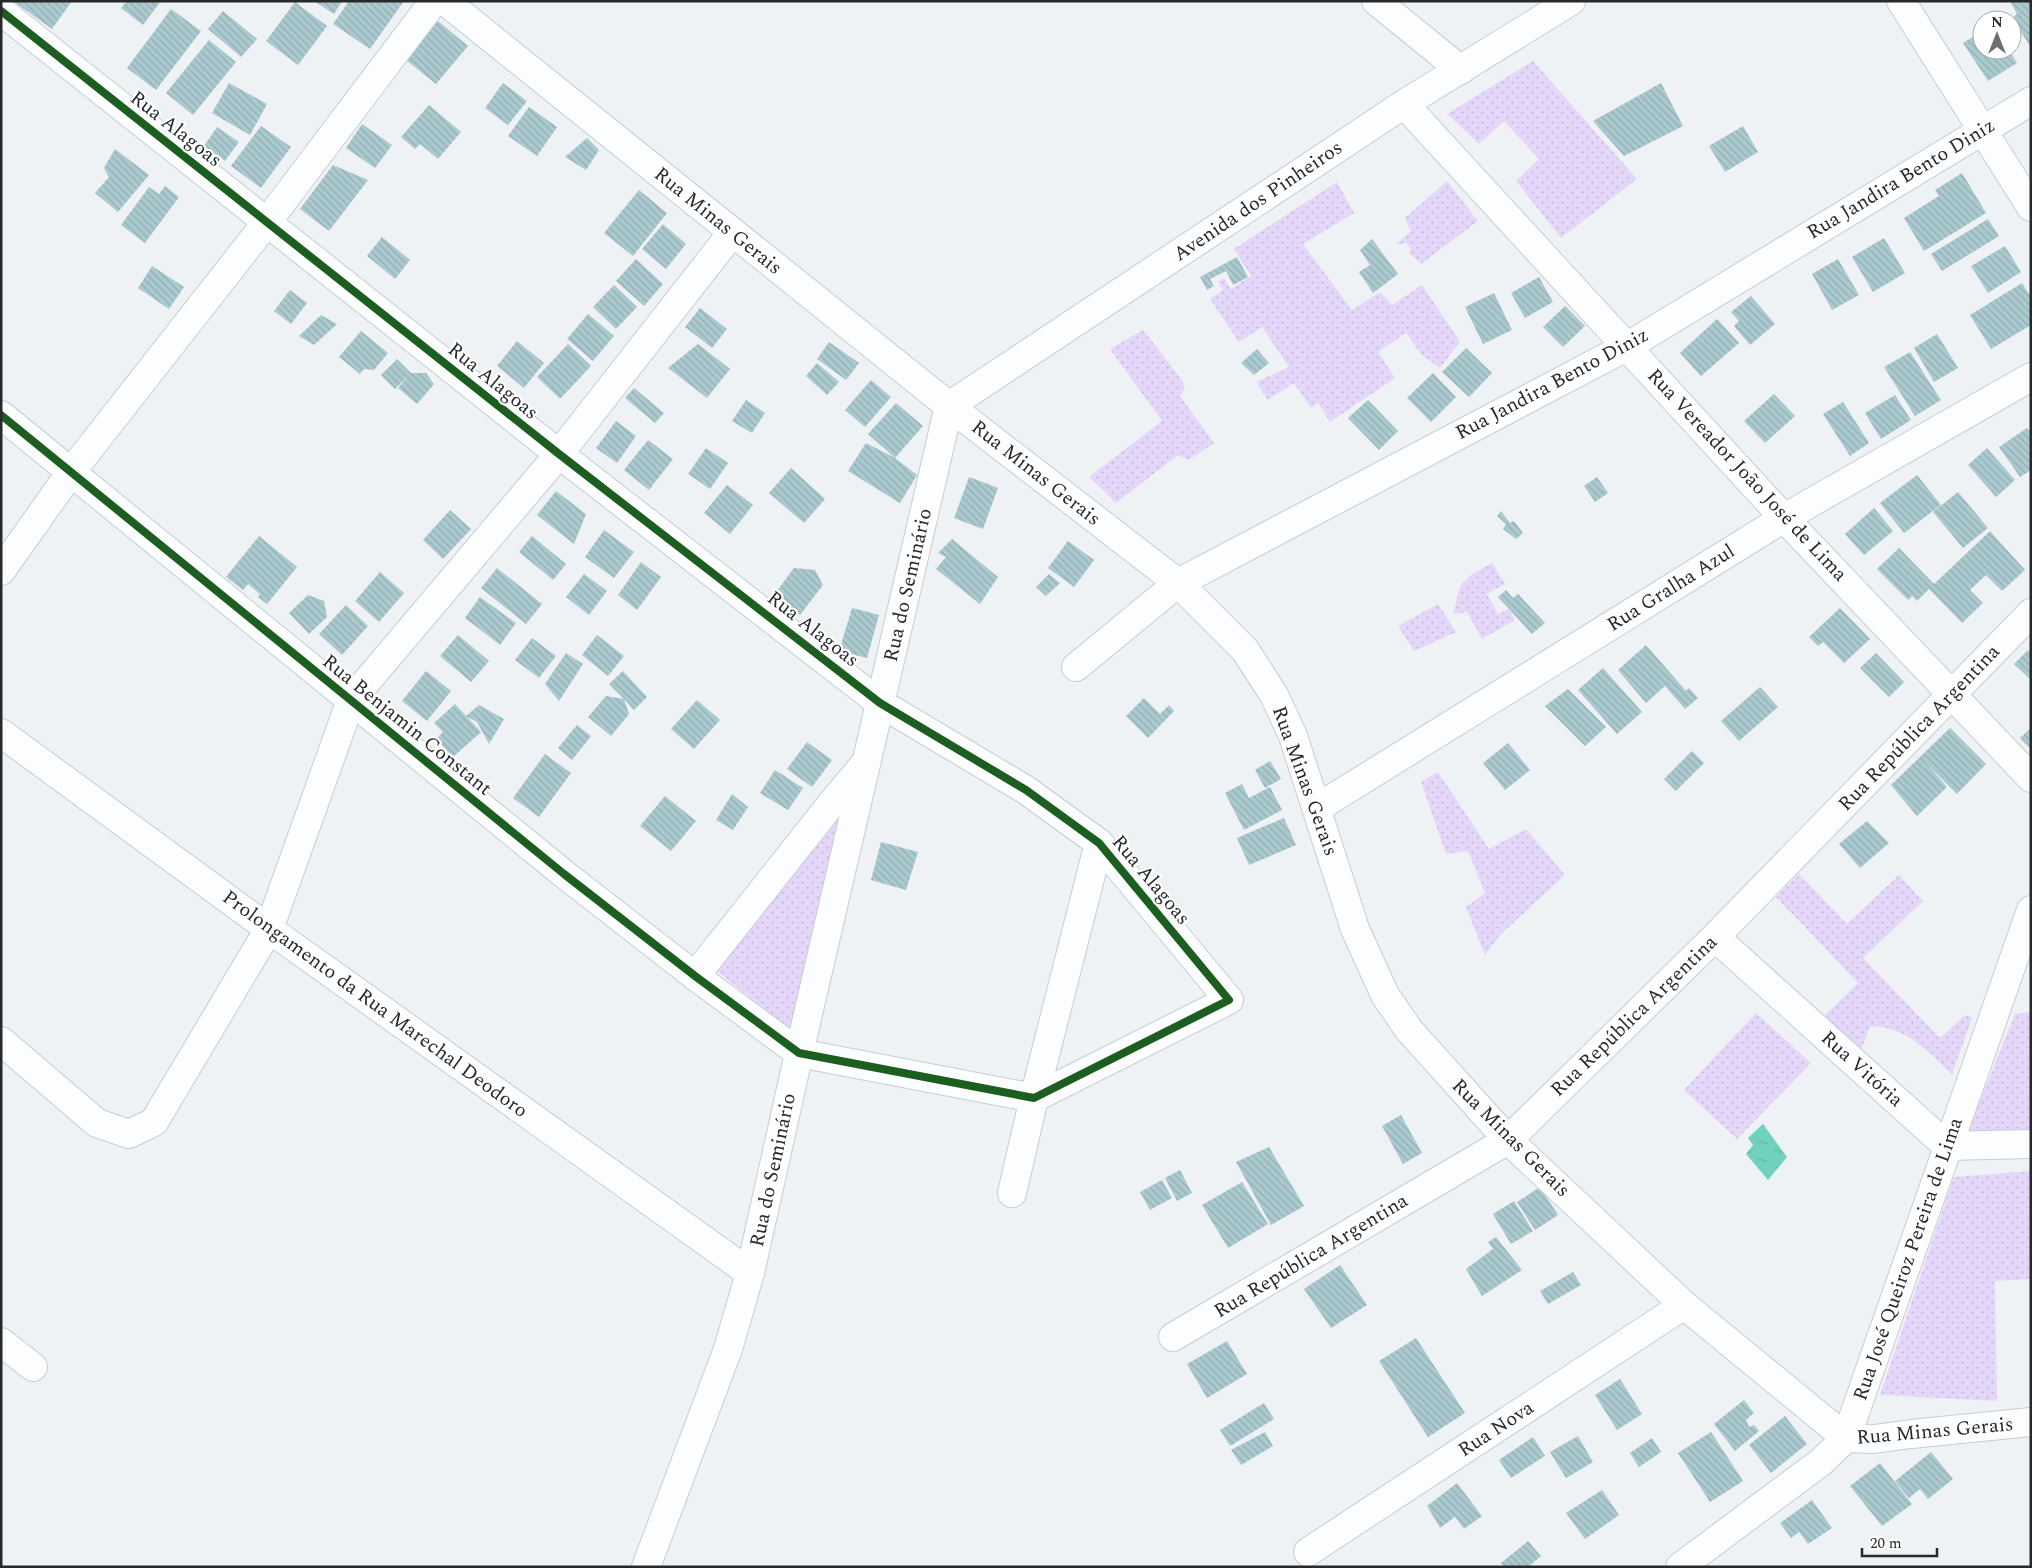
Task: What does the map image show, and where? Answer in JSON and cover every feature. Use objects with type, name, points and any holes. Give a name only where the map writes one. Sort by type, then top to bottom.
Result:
[{"type":"street","points":[[1,571],[71,472],[267,222],[434,1]]},
{"type":"street","name":"Rua Minas Gerais","points":[[445,1],[949,406],[1178,583],[1245,650],[1274,695],[1293,736],[1355,929],[1385,995],[1408,1030],[1508,1140],[1684,1305],[1846,1438],[1874,1439],[2031,1422]]},
{"type":"street","points":[[1376,1],[1461,70]]},
{"type":"street","name":"Avenida dos Pinheiros","points":[[949,406],[1404,104],[1571,1]]},
{"type":"street","points":[[1901,1],[2031,207]]},
{"type":"street","name":"Rua Alagoas","points":[[1,11],[559,454],[880,703],[1026,790],[1099,843],[1229,1000],[1034,1098]]},
{"type":"street","name":"Rua Jandira Bento Diniz","points":[[1076,667],[1178,583],[1628,346],[2031,101]]},
{"type":"street","name":"Rua Vereador João José de Lima","points":[[1404,104],[1784,518],[2031,778]]},
{"type":"street","points":[[1,1041],[97,1123],[129,1134],[154,1122],[269,929],[351,700],[559,454],[732,233]]},
{"type":"street","name":"Rua Gralha Azul","points":[[1317,808],[1784,518],[2031,377]]},
{"type":"street","name":"Rua do Seminário","points":[[646,1567],[728,1349],[750,1273],[949,406]]},
{"type":"street","name":"Rua Benjamin Constant","points":[[1,415],[564,874],[695,976],[799,1053]]},
{"type":"street","name":"Rua República Argentina","points":[[1173,1337],[1508,1140],[1715,937],[2031,613]]},
{"type":"street","name":"Prolongamento da Rua Marechal Deodoro","points":[[1,733],[269,929],[750,1273]]},
{"type":"street","name":"Rua do Seminário","points":[[695,976],[832,802],[866,763]]},
{"type":"street","points":[[1012,1193],[1034,1098],[1099,843]]},
{"type":"street","name":"Rua José Queiroz Pereira de Lima","points":[[1680,1567],[1821,1462],[1846,1438],[2031,910]]},
{"type":"street","name":"Rua Vitória","points":[[1715,937],[1947,1146]]},
{"type":"street","points":[[799,1053],[1034,1098]]},
{"type":"street","points":[[1947,1146],[2031,1144]]},
{"type":"street","name":"Rua Nova","points":[[1308,1552],[1684,1305]]},
{"type":"street","points":[[1,1342],[33,1367]]},
{"type":"shaded area","points":[[1533,61],[1637,179],[1561,238],[1516,181],[1539,159],[1504,121],[1479,144],[1447,114]]},
{"type":"shaded area","points":[[1447,181],[1478,221],[1421,264],[1410,254],[1411,248],[1405,242],[1400,245],[1397,243],[1411,231],[1405,218]]},
{"type":"shaded area","points":[[1337,182],[1354,213],[1303,244],[1352,310],[1380,292],[1392,305],[1422,285],[1460,342],[1440,368],[1422,355],[1406,333],[1378,352],[1395,378],[1330,422],[1318,403],[1311,408],[1294,383],[1268,400],[1256,382],[1289,367],[1262,327],[1239,342],[1210,299],[1223,290],[1218,282],[1224,278],[1231,289],[1251,276],[1234,249]]},
{"type":"shaded area","points":[[1143,330],[1179,376],[1185,387],[1180,396],[1214,443],[1189,460],[1178,455],[1116,503],[1089,477],[1162,421],[1110,349]]},
{"type":"shaded area","points":[[1492,563],[1505,584],[1487,594],[1498,614],[1509,609],[1515,620],[1482,639],[1467,612],[1453,614],[1460,586],[1472,574]]},
{"type":"shaded area","points":[[1438,604],[1456,632],[1414,651],[1398,626]]},
{"type":"shaded area","points":[[1438,772],[1489,849],[1526,829],[1565,875],[1501,934],[1485,955],[1466,907],[1485,893],[1468,851],[1446,854],[1421,782]]},
{"type":"shaded area","points":[[852,794],[796,1035],[715,969]]},
{"type":"shaded area","points":[[1799,874],[1847,924],[1899,875],[1923,901],[1863,958],[1940,1038],[1965,1015],[1972,1018],[1952,1074],[1915,1042],[1906,1036],[1883,1027],[1870,1026],[1860,1053],[1825,1015],[1858,983],[1776,897]]},
{"type":"shaded area","points":[[2031,1012],[2031,1135],[1966,1136],[2015,1014]]},
{"type":"shaded area","points":[[1756,1013],[1811,1063],[1737,1139],[1684,1090]]},
{"type":"shaded area","points":[[2031,1171],[2031,1279],[1995,1281],[1997,1401],[1880,1395],[1954,1177]]},
{"type":"water","points":[[1763,1124],[1787,1157],[1768,1180],[1746,1154],[1753,1145],[1748,1138]]},
{"type":"building","points":[[13,1],[72,1],[52,29]]},
{"type":"building","points":[[127,1],[161,1],[143,25],[121,8]]},
{"type":"building","points":[[314,1],[342,1],[334,14]]},
{"type":"building","points":[[349,1],[404,1],[370,49],[333,24]]},
{"type":"building","points":[[2010,1],[2031,1],[2030,46],[2022,34],[2022,10],[2015,10]]},
{"type":"building","points":[[295,2],[327,26],[298,65],[266,41]]},
{"type":"building","points":[[171,9],[201,31],[156,90],[127,68]]},
{"type":"building","points":[[223,11],[257,39],[241,57],[208,29]]},
{"type":"building","points":[[438,21],[468,46],[436,84],[406,60]]},
{"type":"building","points":[[1972,37],[1972,57],[1963,43]]},
{"type":"building","points":[[209,40],[236,62],[193,115],[166,93]]},
{"type":"building","points":[[1974,60],[2015,60],[2017,63],[1988,81]]},
{"type":"building","points":[[229,83],[267,104],[250,135],[212,113]]},
{"type":"building","points":[[503,83],[527,101],[508,125],[485,108]]},
{"type":"building","points":[[1661,83],[1683,126],[1624,156],[1593,121]]},
{"type":"building","points":[[429,105],[461,132],[438,159],[420,144],[415,149],[401,137]]},
{"type":"building","points":[[529,107],[557,127],[537,156],[508,136]]},
{"type":"building","points":[[362,124],[392,145],[375,168],[346,148]]},
{"type":"building","points":[[261,126],[291,147],[261,188],[231,166]]},
{"type":"building","points":[[1743,126],[1758,152],[1725,172],[1709,146]]},
{"type":"building","points":[[217,127],[239,142],[225,161],[204,146]]},
{"type":"building","points":[[587,138],[599,150],[586,170],[565,157]]},
{"type":"building","points":[[115,149],[149,175],[118,212],[95,193],[109,177],[104,168]]},
{"type":"building","points":[[333,165],[368,180],[329,231],[300,209]]},
{"type":"building","points":[[1962,173],[1986,213],[1924,251],[1904,218],[1939,196],[1935,190]]},
{"type":"building","points":[[165,186],[179,197],[145,243],[121,225],[149,187],[159,194]]},
{"type":"building","points":[[639,190],[667,213],[633,256],[604,233]]},
{"type":"building","points":[[1988,219],[1999,236],[1942,271],[1931,254]]},
{"type":"building","points":[[663,224],[686,244],[666,269],[642,249]]},
{"type":"building","points":[[382,237],[410,260],[395,279],[367,256]]},
{"type":"building","points":[[1884,238],[1905,273],[1873,292],[1852,257]]},
{"type":"building","points":[[1372,239],[1398,274],[1373,293],[1359,272],[1370,265],[1360,250]]},
{"type":"building","points":[[2005,246],[2021,272],[1988,293],[1971,266]]},
{"type":"building","points":[[1237,257],[1248,277],[1233,285],[1226,271],[1210,279],[1214,286],[1207,290],[1200,277]]},
{"type":"building","points":[[636,259],[663,284],[644,306],[616,281]]},
{"type":"building","points":[[1838,259],[1859,295],[1832,310],[1812,274]]},
{"type":"building","points":[[152,266],[184,287],[169,309],[138,288]]},
{"type":"building","points":[[1539,277],[1553,302],[1525,318],[1511,293]]},
{"type":"building","points":[[2022,283],[2031,297],[2031,325],[1991,349],[1970,315]]},
{"type":"building","points":[[614,285],[637,307],[616,329],[593,307]]},
{"type":"building","points":[[290,290],[307,303],[291,324],[274,311]]},
{"type":"building","points":[[1494,293],[1512,330],[1483,344],[1465,307]]},
{"type":"building","points":[[1751,296],[1775,324],[1750,345],[1734,326],[1739,321],[1731,312]]},
{"type":"building","points":[[1565,306],[1585,326],[1563,347],[1543,327]]},
{"type":"building","points":[[700,308],[727,329],[712,348],[685,327]]},
{"type":"building","points":[[588,314],[614,336],[593,361],[567,339]]},
{"type":"building","points":[[321,315],[337,324],[314,345],[299,336]]},
{"type":"building","points":[[1717,319],[1739,343],[1701,376],[1680,353]]},
{"type":"building","points":[[361,331],[388,353],[374,370],[364,369],[360,374],[339,357]]},
{"type":"building","points":[[1937,334],[1958,368],[1934,382],[1914,348]]},
{"type":"building","points":[[517,341],[544,363],[524,388],[497,366]]},
{"type":"building","points":[[829,342],[859,363],[846,380],[817,359]]},
{"type":"building","points":[[568,344],[591,366],[560,399],[537,377]]},
{"type":"building","points":[[698,344],[730,369],[707,398],[668,368]]},
{"type":"building","points":[[1466,348],[1492,373],[1469,397],[1442,372]]},
{"type":"building","points":[[1257,349],[1269,363],[1254,375],[1241,363]]},
{"type":"building","points":[[1910,352],[1941,400],[1915,416],[1884,367]]},
{"type":"building","points":[[397,359],[411,373],[426,373],[434,384],[417,404],[398,388],[409,375],[395,389],[381,375]]},
{"type":"building","points":[[817,363],[839,382],[827,395],[806,376]]},
{"type":"building","points":[[1433,373],[1456,397],[1431,422],[1407,398]]},
{"type":"building","points":[[871,380],[891,397],[865,427],[845,410]]},
{"type":"building","points":[[634,388],[664,413],[655,423],[625,398]]},
{"type":"building","points":[[1774,394],[1795,416],[1765,443],[1744,421]]},
{"type":"building","points":[[1895,395],[1911,420],[1881,439],[1865,413]]},
{"type":"building","points":[[746,400],[765,413],[752,433],[732,421]]},
{"type":"building","points":[[1368,400],[1398,431],[1379,450],[1348,418]]},
{"type":"building","points":[[1843,402],[1869,443],[1850,456],[1823,414]]},
{"type":"building","points":[[896,403],[923,426],[895,458],[868,434]]},
{"type":"building","points":[[616,421],[636,436],[617,463],[596,448]]},
{"type":"building","points":[[2027,428],[2031,434],[2031,470],[2020,477],[1999,447]]},
{"type":"building","points":[[648,440],[673,459],[649,490],[624,470]]},
{"type":"building","points":[[866,443],[895,458],[917,475],[900,503],[848,471]]},
{"type":"building","points":[[706,448],[728,463],[710,489],[688,474]]},
{"type":"building","points":[[1987,448],[2015,480],[1996,497],[1968,465]]},
{"type":"building","points":[[791,468],[825,499],[804,523],[769,493]]},
{"type":"building","points":[[1917,475],[1941,505],[1904,533],[1880,503]]},
{"type":"building","points":[[969,477],[998,488],[983,529],[954,518]]},
{"type":"building","points":[[1597,477],[1608,493],[1595,502],[1584,486]]},
{"type":"building","points":[[727,485],[753,505],[730,534],[704,513]]},
{"type":"building","points":[[556,491],[586,514],[574,544],[537,515]]},
{"type":"building","points":[[1958,492],[1988,528],[1963,548],[1933,512]]},
{"type":"building","points":[[1874,508],[1893,531],[1864,555],[1845,534]]},
{"type":"building","points":[[450,510],[471,529],[443,559],[423,540]]},
{"type":"building","points":[[1501,511],[1510,523],[1514,521],[1523,533],[1516,539],[1503,529],[1506,524],[1497,516]]},
{"type":"building","points":[[604,530],[634,552],[614,578],[585,557]]},
{"type":"building","points":[[1990,531],[2025,570],[2002,591],[1986,575],[1970,590],[1983,603],[1962,623],[1929,589],[1917,601],[1912,596],[1908,600],[1877,569],[1899,548],[1934,584]]},
{"type":"building","points":[[259,536],[297,567],[267,604],[258,597],[260,594],[248,584],[243,590],[226,577]]},
{"type":"building","points":[[532,536],[566,564],[553,580],[519,552]]},
{"type":"building","points":[[952,539],[998,577],[980,604],[936,569],[946,557],[938,553]]},
{"type":"building","points":[[1068,541],[1094,560],[1074,587],[1048,568]]},
{"type":"building","points":[[641,562],[661,577],[637,610],[618,595]]},
{"type":"building","points":[[497,568],[542,604],[526,624],[481,588]]},
{"type":"building","points":[[794,568],[815,570],[823,585],[800,615],[774,595]]},
{"type":"building","points":[[380,572],[404,593],[379,622],[355,601]]},
{"type":"building","points":[[584,574],[607,591],[589,615],[566,597]]},
{"type":"building","points":[[1049,574],[1060,583],[1046,596],[1036,587]]},
{"type":"building","points":[[1506,590],[1513,598],[1518,594],[1545,623],[1532,634],[1498,597]]},
{"type":"building","points":[[308,595],[324,601],[327,617],[309,634],[289,613]]},
{"type":"building","points":[[480,597],[516,623],[500,645],[465,618]]},
{"type":"building","points":[[346,605],[368,626],[342,655],[319,634]]},
{"type":"building","points":[[852,608],[879,615],[867,658],[839,651]]},
{"type":"building","points":[[1840,608],[1870,639],[1844,663],[1823,642],[1818,646],[1809,637]]},
{"type":"building","points":[[458,635],[489,661],[471,682],[440,656]]},
{"type":"building","points":[[597,635],[624,656],[608,676],[582,655]]},
{"type":"building","points":[[532,638],[556,656],[539,678],[515,660]]},
{"type":"building","points":[[1646,645],[1686,691],[1689,688],[1698,698],[1685,709],[1665,686],[1646,703],[1618,670]]},
{"type":"building","points":[[2028,650],[2031,653],[2031,680],[2014,664]]},
{"type":"building","points":[[566,653],[583,664],[559,701],[545,684]]},
{"type":"building","points":[[1876,653],[1904,682],[1889,697],[1860,668]]},
{"type":"building","points":[[1603,668],[1642,712],[1617,734],[1578,690]]},
{"type":"building","points":[[426,671],[451,691],[427,721],[402,701]]},
{"type":"building","points":[[623,671],[647,697],[634,710],[609,684]]},
{"type":"building","points":[[1760,687],[1778,707],[1739,741],[1721,721]]},
{"type":"building","points":[[1568,689],[1606,727],[1585,746],[1545,706]]},
{"type":"building","points":[[606,696],[624,699],[629,714],[611,736],[588,717]]},
{"type":"building","points":[[1144,698],[1160,714],[1169,705],[1174,711],[1148,738],[1126,716]]},
{"type":"building","points":[[697,700],[720,720],[694,749],[671,729]]},
{"type":"building","points":[[455,704],[481,732],[453,757],[436,739],[443,732],[434,723]]},
{"type":"building","points":[[479,705],[504,719],[489,744],[477,722],[466,716]]},
{"type":"building","points":[[577,725],[591,736],[572,760],[558,748]]},
{"type":"building","points":[[1950,728],[1986,764],[1957,794],[1925,762],[1947,787],[1917,816],[1891,785]]},
{"type":"building","points":[[2031,728],[2031,749],[2020,738]]},
{"type":"building","points":[[807,742],[832,760],[812,787],[787,769]]},
{"type":"building","points":[[1508,743],[1530,770],[1505,790],[1483,763]]},
{"type":"building","points":[[1692,751],[1704,763],[1676,791],[1664,779]]},
{"type":"building","points":[[545,754],[571,773],[539,817],[513,798]]},
{"type":"building","points":[[1270,761],[1281,779],[1265,788],[1255,770]]},
{"type":"building","points":[[775,770],[803,788],[788,810],[760,793]]},
{"type":"building","points":[[1242,784],[1249,798],[1270,787],[1282,810],[1244,830],[1225,793]]},
{"type":"building","points":[[732,794],[748,807],[733,830],[716,820]]},
{"type":"building","points":[[665,796],[696,821],[671,851],[640,826]]},
{"type":"building","points":[[1284,818],[1296,845],[1249,865],[1237,838]]},
{"type":"building","points":[[1867,821],[1889,843],[1860,868],[1839,844]]},
{"type":"building","points":[[881,842],[918,852],[906,890],[871,880]]},
{"type":"building","points":[[1401,1115],[1422,1153],[1403,1164],[1382,1126]]},
{"type":"building","points":[[1269,1147],[1304,1206],[1271,1225],[1236,1162]]},
{"type":"building","points":[[1180,1170],[1192,1193],[1177,1201],[1165,1178]]},
{"type":"building","points":[[1162,1180],[1172,1198],[1150,1210],[1140,1192]]},
{"type":"building","points":[[1242,1182],[1268,1224],[1228,1248],[1202,1205]]},
{"type":"building","points":[[1540,1187],[1558,1215],[1535,1230],[1517,1202]]},
{"type":"building","points":[[1514,1201],[1533,1231],[1511,1244],[1493,1214]]},
{"type":"building","points":[[1496,1237],[1522,1270],[1482,1296],[1466,1269],[1493,1249],[1488,1242]]},
{"type":"building","points":[[1340,1265],[1367,1305],[1331,1328],[1304,1289]]},
{"type":"building","points":[[1573,1272],[1581,1285],[1548,1304],[1540,1291]]},
{"type":"building","points":[[1416,1338],[1465,1413],[1428,1437],[1379,1361]]},
{"type":"building","points":[[1227,1341],[1247,1374],[1207,1398],[1187,1364]]},
{"type":"building","points":[[1620,1379],[1642,1414],[1617,1430],[1595,1395]]},
{"type":"building","points":[[1744,1400],[1754,1413],[1746,1420],[1749,1427],[1754,1425],[1759,1431],[1735,1451],[1714,1424]]},
{"type":"building","points":[[1264,1403],[1274,1419],[1230,1446],[1220,1430]]},
{"type":"building","points":[[1785,1416],[1807,1444],[1771,1473],[1749,1445]]},
{"type":"building","points":[[1265,1432],[1273,1446],[1241,1465],[1231,1450]]},
{"type":"building","points":[[1711,1432],[1743,1481],[1710,1502],[1678,1453]]},
{"type":"building","points":[[1578,1436],[1593,1462],[1566,1478],[1550,1452]]},
{"type":"building","points":[[1533,1437],[1545,1456],[1511,1478],[1499,1460]]},
{"type":"building","points":[[1652,1438],[1661,1452],[1639,1467],[1630,1453]]},
{"type":"building","points":[[1931,1452],[1953,1479],[1928,1499],[1920,1489],[1909,1498],[1895,1481]]},
{"type":"building","points":[[1880,1463],[1912,1504],[1882,1526],[1850,1486]]},
{"type":"building","points":[[1457,1483],[1482,1516],[1464,1529],[1455,1517],[1440,1528],[1427,1506]]},
{"type":"building","points":[[1602,1490],[1619,1515],[1585,1539],[1566,1513]]},
{"type":"building","points":[[1812,1500],[1832,1528],[1808,1544],[1799,1532],[1791,1538],[1780,1523]]},
{"type":"building","points":[[1528,1541],[1541,1556],[1528,1567],[1504,1567],[1501,1563]]},
{"type":"cycle path","points":[[1,11],[559,454],[880,703],[1026,790],[1099,843],[1229,1000],[1034,1098],[799,1053],[695,976],[564,874],[1,415]]}]
